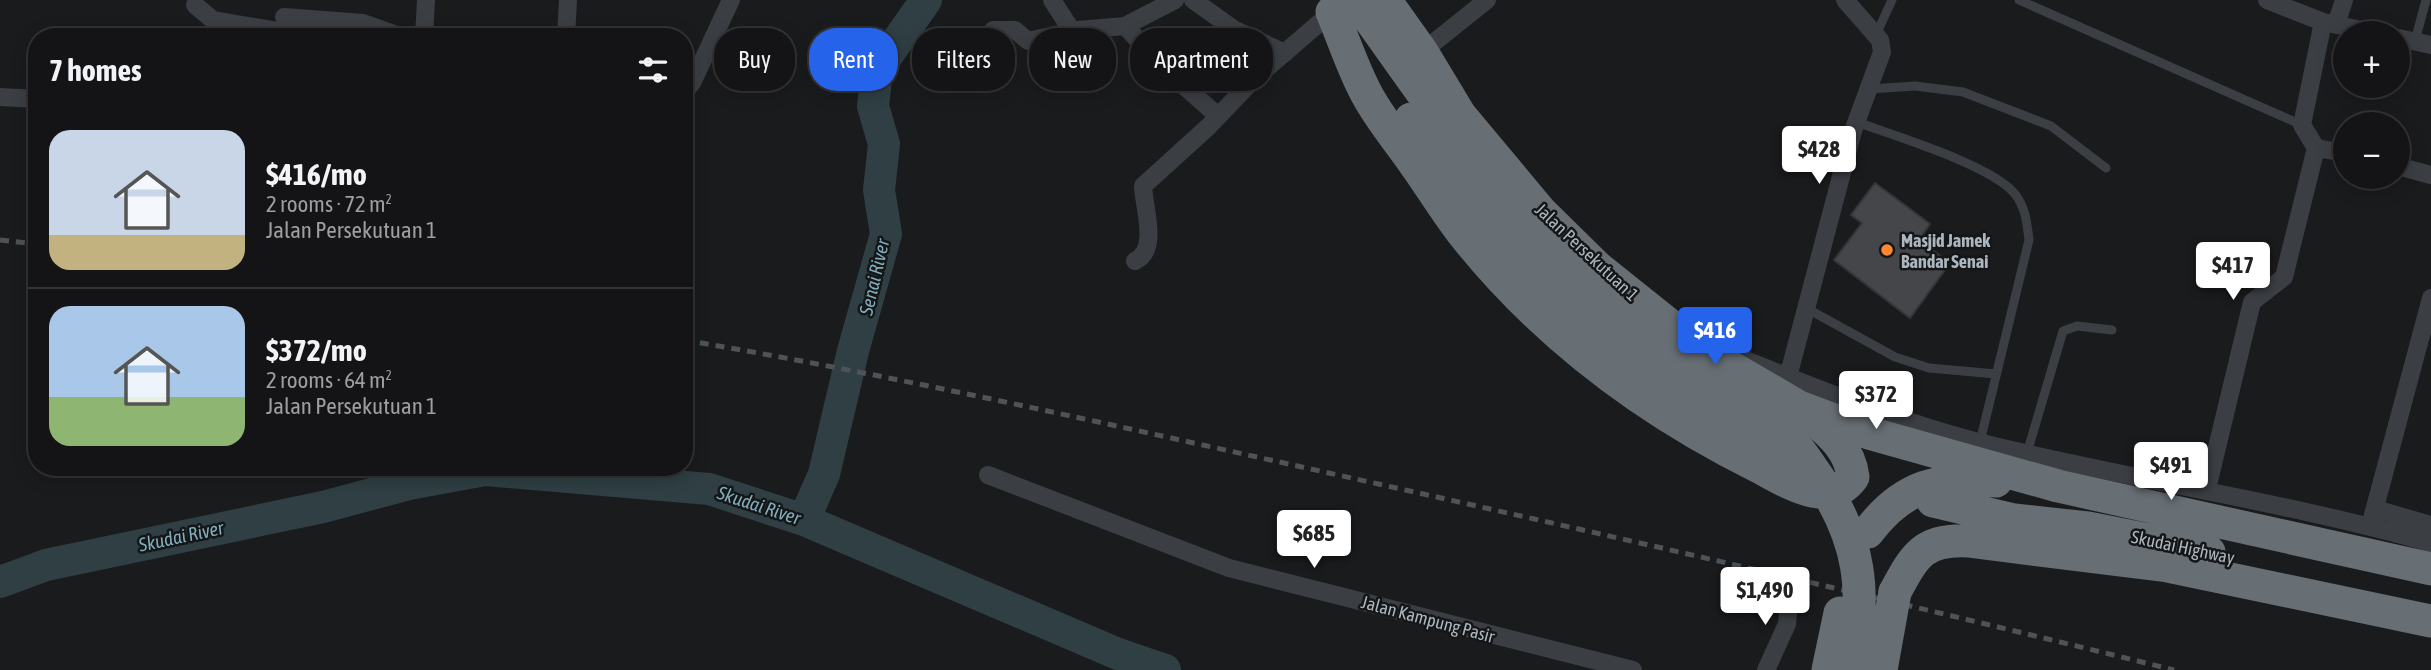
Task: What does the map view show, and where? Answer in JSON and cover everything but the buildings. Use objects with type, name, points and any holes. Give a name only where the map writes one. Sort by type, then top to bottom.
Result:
[{"type":"highway","name":"Jalan Persekutuan 1","points":[[1385,0],[1422,52],[1460,115],[1541,212],[1598,268],[1698,348],[1794,392],[1869,433],[2058,486]]},
{"type":"highway","points":[[1338,4],[1522,233],[1597,306],[1662,359],[1783,434],[1803,455],[1842,517],[1854,546],[1859,586],[1853,670]]},
{"type":"highway","points":[[1338,4],[1478,213],[1544,289],[1637,367],[1831,495],[1844,489],[1853,477],[1852,464],[1844,450],[1794,392]]},
{"type":"highway","points":[[1793,472],[1827,522],[1842,561],[1840,613]]},
{"type":"highway","points":[[1828,670],[1840,613],[1868,532],[1884,510],[1907,494],[1935,483],[1965,479],[2058,486]]},
{"type":"highway","name":"Skudai Highway","points":[[2058,486],[2431,569]]},
{"type":"highway","name":"Skudai Highway","points":[[1933,501],[2014,520],[2088,528],[2150,539],[2431,598]]},
{"type":"highway","points":[[1881,670],[1895,592],[1912,561],[1928,546],[1945,540],[2168,566],[2431,621]]},
{"type":"street","points":[[424,28],[426,0]]},
{"type":"street","points":[[566,28],[568,0]]},
{"type":"street","points":[[693,81],[731,0]]},
{"type":"street","points":[[1052,0],[1070,28]]},
{"type":"street","points":[[1107,28],[1125,26],[1175,0]]},
{"type":"street","points":[[1193,0],[1235,30],[1285,53]]},
{"type":"street","points":[[1422,52],[1488,0]]},
{"type":"street","points":[[1846,0],[1876,35],[1882,52],[1857,122],[1806,308],[1794,392],[1848,402],[1980,442],[2027,453],[2207,489],[2431,525]]},
{"type":"street","points":[[2267,0],[2333,25]]},
{"type":"street","points":[[2207,489],[2252,302],[2284,277],[2316,148],[2302,125],[2330,24],[2344,0]]},
{"type":"street","points":[[1135,261],[1144,257],[1150,246],[1143,186],[1338,4]]},
{"type":"street","points":[[195,5],[213,20],[363,23],[377,28]]},
{"type":"street","points":[[1125,26],[1165,69],[1218,116]]},
{"type":"street","points":[[1015,31],[1029,41]]},
{"type":"street","points":[[0,97],[28,99]]},
{"type":"street","points":[[2316,148],[2333,151]]},
{"type":"street","points":[[2410,169],[2431,175]]},
{"type":"street","points":[[2372,517],[2431,298]]},
{"type":"street","name":"Jalan Kampung Pasir","points":[[988,475],[1229,568],[1633,670]]},
{"type":"street","points":[[2372,517],[2431,543]]},
{"type":"street","points":[[1766,670],[1787,625],[1790,590]]},
{"type":"lane","points":[[1876,35],[1892,0]]},
{"type":"lane","points":[[2019,0],[2302,125]]},
{"type":"lane","points":[[2414,41],[2426,0]]},
{"type":"lane","points":[[1870,89],[1915,86],[1963,92],[2051,126],[2106,168]]},
{"type":"lane","points":[[1857,122],[1979,169],[2014,192],[2026,215],[2029,240],[1980,442]]},
{"type":"lane","points":[[1806,308],[1895,357],[1929,368],[1996,373]]},
{"type":"lane","points":[[2027,453],[2063,331],[2077,326],[2112,330]]},
{"type":"waterway","name":"Senai River","points":[[804,520],[824,474],[853,351],[886,234],[879,190],[884,144],[873,106],[877,70],[926,0]]},
{"type":"waterway","name":"Skudai River","points":[[0,582],[46,565],[323,507],[409,484],[452,476]]},
{"type":"waterway","name":"Skudai River","points":[[556,476],[709,489],[804,520],[1118,654],[1165,670]]},
{"type":"railway","points":[[0,240],[28,243]]},
{"type":"railway","points":[[693,342],[930,386],[1175,439],[1756,570],[2174,670]]},
{"type":"place","name":"Masjid Jamek Bandar Senai","points":[[1887,250]]}]
